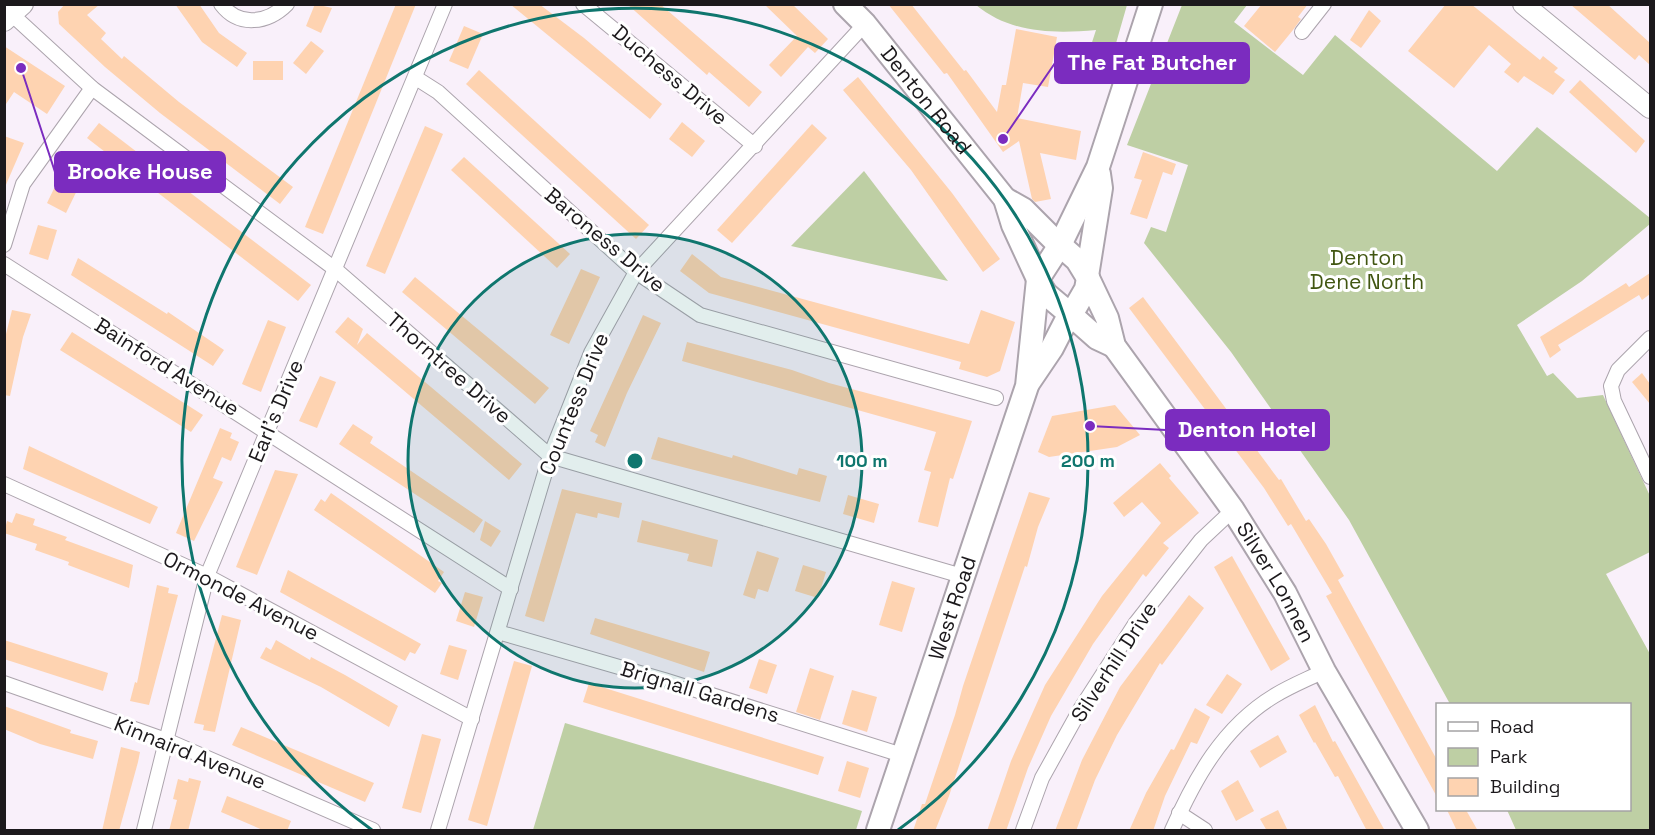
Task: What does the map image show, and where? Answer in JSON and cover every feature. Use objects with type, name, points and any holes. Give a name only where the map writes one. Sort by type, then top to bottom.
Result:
[{"type":"main road","name":"Denton Road","points":[[845,4],[865,24],[1005,199],[1038,280]]},
{"type":"main road","points":[[1088,277],[1084,216],[1098,166],[1152,4]]},
{"type":"main road","name":"Denton Road","points":[[1005,199],[1023,209],[1077,260],[1088,277]]},
{"type":"main road","points":[[1033,219],[1056,222],[1084,216]]},
{"type":"main road","points":[[1038,280],[1060,245],[1084,216]]},
{"type":"main road","points":[[1019,238],[1042,347],[1106,334],[1106,291],[1084,216]]},
{"type":"main road","name":"West Road","points":[[878,831],[1027,386],[1042,347],[1070,315],[1086,289],[1088,277]]},
{"type":"main road","name":"Silver Lonnen","points":[[1088,277],[1106,334],[1233,510],[1285,593],[1324,671],[1417,831]]},
{"type":"main road","name":"West Road","points":[[1038,280],[1042,347]]},
{"type":"main road","name":"Silver Lonnen","points":[[1038,280],[1046,294],[1070,315],[1106,334]]},
{"type":"street","points":[[221,4],[225,10],[247,21],[275,17],[287,4]]},
{"type":"street","name":"Earl's Drive","points":[[144,831],[207,576],[446,4]]},
{"type":"street","name":"Duchess Drive","points":[[583,4],[755,146]]},
{"type":"street","points":[[1302,32],[1324,4]]},
{"type":"street","points":[[1523,4],[1650,108]]},
{"type":"street","name":"Thorntree Drive","points":[[11,12],[92,88],[335,269],[550,456],[962,576]]},
{"type":"street","name":"Countess Drive","points":[[438,831],[550,456],[591,353],[636,272],[755,146],[865,24]]},
{"type":"street","name":"Baroness Drive","points":[[416,78],[438,93],[636,272],[700,315],[996,399]]},
{"type":"street","points":[[4,245],[23,184],[92,88]]},
{"type":"street","name":"Bainford Avenue","points":[[4,264],[511,588]]},
{"type":"street","points":[[1650,338],[1618,370],[1611,386],[1614,401],[1650,477]]},
{"type":"street","name":"Ormonde Avenue","points":[[4,484],[207,576],[472,719]]},
{"type":"street","name":"Silverhill Drive","points":[[1023,831],[1042,778],[1081,708],[1135,624],[1201,540],[1233,510]]},
{"type":"street","name":"Brignall Gardens","points":[[498,632],[664,680],[902,755]]},
{"type":"street","points":[[1172,831],[1202,770],[1231,730],[1274,696],[1324,671]]},
{"type":"street","name":"Kinnaird Avenue","points":[[4,683],[166,740],[373,831]]},
{"type":"street","points":[[1179,813],[1205,831]]},
{"type":"green space","points":[[976,5],[1127,5],[1106,78],[1083,70],[1096,30],[1064,32],[1033,30],[1003,21]]},
{"type":"green space","name":"Denton Dene North","points":[[1182,5],[1247,5],[1234,22],[1303,75],[1335,35],[1497,171],[1537,127],[1650,218],[1650,224],[1582,281],[1517,325],[1547,376],[1553,373],[1577,398],[1603,395],[1650,496],[1650,552],[1606,574],[1650,654],[1650,830],[1516,830],[1507,811],[1631,811],[1631,703],[1449,703],[1349,520],[1231,352],[1144,243],[1151,227],[1166,232],[1188,165],[1127,145]]},
{"type":"green space","points":[[864,171],[948,281],[791,246]]},
{"type":"green space","points":[[565,723],[862,811],[856,830],[533,830]]},
{"type":"building","points":[[65,4],[100,4],[87,15],[106,33],[101,39],[122,59],[124,56],[179,102],[293,187],[280,204],[160,113],[105,67],[59,24],[58,12]]},
{"type":"building","points":[[175,4],[199,4],[219,33],[247,53],[237,67],[202,42]]},
{"type":"building","points":[[315,4],[332,8],[321,33],[306,26]]},
{"type":"building","points":[[396,4],[416,4],[323,234],[305,227]]},
{"type":"building","points":[[510,4],[539,4],[584,38],[662,104],[650,119]]},
{"type":"building","points":[[627,4],[660,4],[762,92],[749,107],[709,72],[707,75]]},
{"type":"building","points":[[764,4],[792,4],[828,39],[815,53],[808,47],[781,77],[769,65],[797,36]]},
{"type":"building","points":[[888,4],[911,4],[964,71],[966,70],[997,112],[1002,85],[1006,85],[1016,29],[1057,37],[1048,87],[1023,83],[1017,118],[1081,131],[1076,160],[1040,153],[1051,199],[1035,202],[1032,199],[1019,141],[1003,152],[947,73],[944,74]]},
{"type":"building","points":[[1262,4],[1308,4],[1298,17],[1301,19],[1275,52],[1244,26]]},
{"type":"building","points":[[1446,4],[1471,4],[1540,60],[1543,56],[1558,68],[1554,72],[1565,80],[1553,95],[1524,76],[1518,83],[1504,72],[1511,64],[1489,45],[1454,88],[1408,51]]},
{"type":"building","points":[[1570,4],[1607,4],[1650,43],[1650,65],[1639,55],[1635,60]]},
{"type":"building","points":[[1369,10],[1381,21],[1361,48],[1350,40]]},
{"type":"building","points":[[464,26],[483,34],[468,69],[449,61]]},
{"type":"building","points":[[311,41],[324,51],[306,74],[293,63]]},
{"type":"building","points":[[4,46],[65,86],[47,114],[14,92],[4,107]]},
{"type":"building","points":[[253,61],[283,61],[283,80],[253,80]]},
{"type":"building","points":[[479,70],[649,225],[636,239],[466,84]]},
{"type":"building","points":[[858,77],[952,193],[1000,259],[983,272],[911,170],[843,90]]},
{"type":"building","points":[[1580,80],[1645,141],[1636,153],[1569,92]]},
{"type":"building","points":[[682,122],[705,141],[692,157],[669,139]]},
{"type":"building","points":[[99,123],[311,285],[298,301],[87,138]]},
{"type":"building","points":[[812,124],[827,138],[732,243],[717,230]]},
{"type":"building","points":[[425,126],[443,134],[385,274],[366,266]]},
{"type":"building","points":[[4,136],[24,143],[5,187],[4,187]]},
{"type":"building","points":[[1143,152],[1176,164],[1172,175],[1163,172],[1147,219],[1130,214],[1142,180],[1134,178]]},
{"type":"building","points":[[464,157],[570,254],[557,268],[451,170]]},
{"type":"building","points":[[65,166],[84,176],[66,213],[47,203]]},
{"type":"building","points":[[38,225],[57,230],[48,260],[29,254]]},
{"type":"building","points":[[692,254],[721,277],[969,344],[981,310],[1015,322],[1000,371],[987,377],[959,369],[961,362],[709,293],[680,271]]},
{"type":"building","points":[[78,258],[167,314],[168,312],[224,350],[213,366],[71,275]]},
{"type":"building","points":[[581,269],[600,277],[569,344],[550,335]]},
{"type":"building","points":[[1650,273],[1650,294],[1642,300],[1639,295],[1558,345],[1561,350],[1550,358],[1540,337],[1626,283],[1629,287]]},
{"type":"building","points":[[415,277],[549,388],[535,404],[402,292]]},
{"type":"building","points":[[1143,297],[1279,480],[1281,479],[1306,521],[1309,519],[1326,544],[1344,576],[1338,580],[1436,758],[1436,795],[1326,596],[1332,593],[1291,524],[1288,526],[1264,488],[1129,308]]},
{"type":"building","points":[[12,310],[31,314],[23,337],[10,396],[4,395],[4,342]]},
{"type":"building","points":[[643,315],[661,323],[627,393],[605,447],[595,442],[598,435],[590,431]]},
{"type":"building","points":[[348,317],[363,329],[357,345],[367,333],[522,464],[509,480],[335,332]]},
{"type":"building","points":[[268,320],[286,327],[261,392],[242,384]]},
{"type":"building","points":[[72,332],[203,415],[191,432],[60,350]]},
{"type":"building","points":[[687,342],[972,421],[953,479],[950,478],[938,527],[918,522],[931,472],[924,470],[936,432],[682,361]]},
{"type":"building","points":[[1642,373],[1650,384],[1650,404],[1632,382]]},
{"type":"building","points":[[320,376],[336,382],[317,428],[299,421]]},
{"type":"building","points":[[1115,405],[1140,435],[1117,447],[1049,457],[1038,452],[1052,416]]},
{"type":"building","points":[[353,424],[373,437],[370,443],[483,520],[474,533],[339,444]]},
{"type":"building","points":[[220,428],[232,433],[230,438],[239,442],[231,461],[222,457],[213,478],[223,482],[194,541],[176,533]]},
{"type":"building","points":[[658,437],[732,458],[733,455],[797,475],[799,468],[827,476],[820,502],[651,459]]},
{"type":"building","points":[[29,446],[158,507],[150,524],[23,469]]},
{"type":"building","points":[[1160,463],[1171,476],[1169,478],[1199,513],[1163,543],[1169,548],[1146,577],[1143,574],[1093,644],[1051,716],[1028,768],[1006,831],[987,831],[1011,761],[1045,685],[1102,596],[1161,523],[1142,502],[1124,517],[1113,503]]},
{"type":"building","points":[[275,470],[298,474],[257,575],[236,567]]},
{"type":"building","points":[[562,489],[622,503],[619,518],[598,513],[597,518],[576,513],[544,622],[525,616]]},
{"type":"building","points":[[1029,492],[1050,498],[1038,527],[1027,567],[1025,566],[949,796],[935,831],[913,831],[922,804],[925,804]]},
{"type":"building","points":[[331,493],[444,572],[438,581],[442,583],[435,593],[314,510],[321,499],[325,502]]},
{"type":"building","points":[[848,495],[879,504],[874,523],[843,514]]},
{"type":"building","points":[[16,513],[35,519],[33,525],[67,537],[65,540],[133,565],[129,588],[68,565],[69,562],[35,550],[37,544],[4,533],[7,521],[12,523]]},
{"type":"building","points":[[642,520],[718,540],[712,567],[687,561],[689,554],[637,542]]},
{"type":"building","points":[[485,521],[501,531],[491,547],[480,540]]},
{"type":"building","points":[[757,551],[779,558],[768,592],[758,589],[755,599],[743,595]]},
{"type":"building","points":[[1232,556],[1290,659],[1271,671],[1214,567]]},
{"type":"building","points":[[803,565],[826,572],[818,598],[795,591]]},
{"type":"building","points":[[288,570],[421,644],[415,654],[410,652],[405,661],[280,592]]},
{"type":"building","points":[[892,581],[915,588],[902,632],[879,625]]},
{"type":"building","points":[[157,585],[169,588],[168,593],[178,595],[149,705],[130,701],[135,682],[137,683]]},
{"type":"building","points":[[465,592],[483,597],[474,627],[456,621]]},
{"type":"building","points":[[1189,595],[1204,608],[1162,665],[1160,663],[1117,735],[1095,780],[1076,831],[1055,831],[1082,760],[1120,687]]},
{"type":"building","points":[[222,615],[241,620],[215,732],[203,730],[204,725],[194,723]]},
{"type":"building","points":[[595,618],[710,652],[704,672],[590,634]]},
{"type":"building","points":[[4,640],[108,673],[103,691],[4,659]]},
{"type":"building","points":[[276,640],[310,660],[311,657],[345,675],[398,706],[389,727],[321,687],[260,658],[266,647],[271,650]]},
{"type":"building","points":[[449,645],[467,650],[458,680],[440,674]]},
{"type":"building","points":[[759,659],[777,665],[767,694],[749,688]]},
{"type":"building","points":[[514,661],[532,666],[487,826],[468,820]]},
{"type":"building","points":[[810,668],[834,676],[820,720],[796,712]]},
{"type":"building","points":[[1227,674],[1242,684],[1222,714],[1206,705]]},
{"type":"building","points":[[589,683],[824,757],[818,775],[583,702]]},
{"type":"building","points":[[852,690],[877,697],[867,732],[842,724]]},
{"type":"building","points":[[1315,705],[1333,742],[1335,741],[1385,831],[1367,831],[1338,776],[1335,777],[1314,743],[1299,715]]},
{"type":"building","points":[[4,706],[71,730],[70,733],[98,741],[93,759],[40,744],[4,729]]},
{"type":"building","points":[[1195,708],[1210,717],[1197,744],[1191,742],[1165,796],[1153,831],[1129,831],[1146,793],[1171,749],[1174,750]]},
{"type":"building","points":[[241,727],[374,783],[365,802],[232,745]]},
{"type":"building","points":[[422,734],[441,739],[421,813],[402,808]]},
{"type":"building","points":[[1278,735],[1287,752],[1260,768],[1250,751]]},
{"type":"building","points":[[121,747],[140,752],[138,762],[119,831],[102,831]]},
{"type":"building","points":[[847,761],[869,768],[860,798],[838,791]]},
{"type":"building","points":[[189,778],[201,781],[188,831],[169,831],[177,800],[173,799],[178,779],[188,782]]},
{"type":"building","points":[[1238,780],[1254,811],[1236,821],[1221,791]]},
{"type":"building","points":[[227,796],[291,821],[287,831],[265,831],[221,812]]},
{"type":"building","points":[[1278,810],[1288,831],[1267,831],[1260,819]]},
{"type":"building","points":[[1447,811],[1467,811],[1478,831],[1457,831]]},
{"type":"place","name":"Brooke House","points":[[21,68]]},
{"type":"place","name":"The Fat Butcher","points":[[1003,139]]},
{"type":"place","name":"Denton Hotel","points":[[1090,426]]}]
